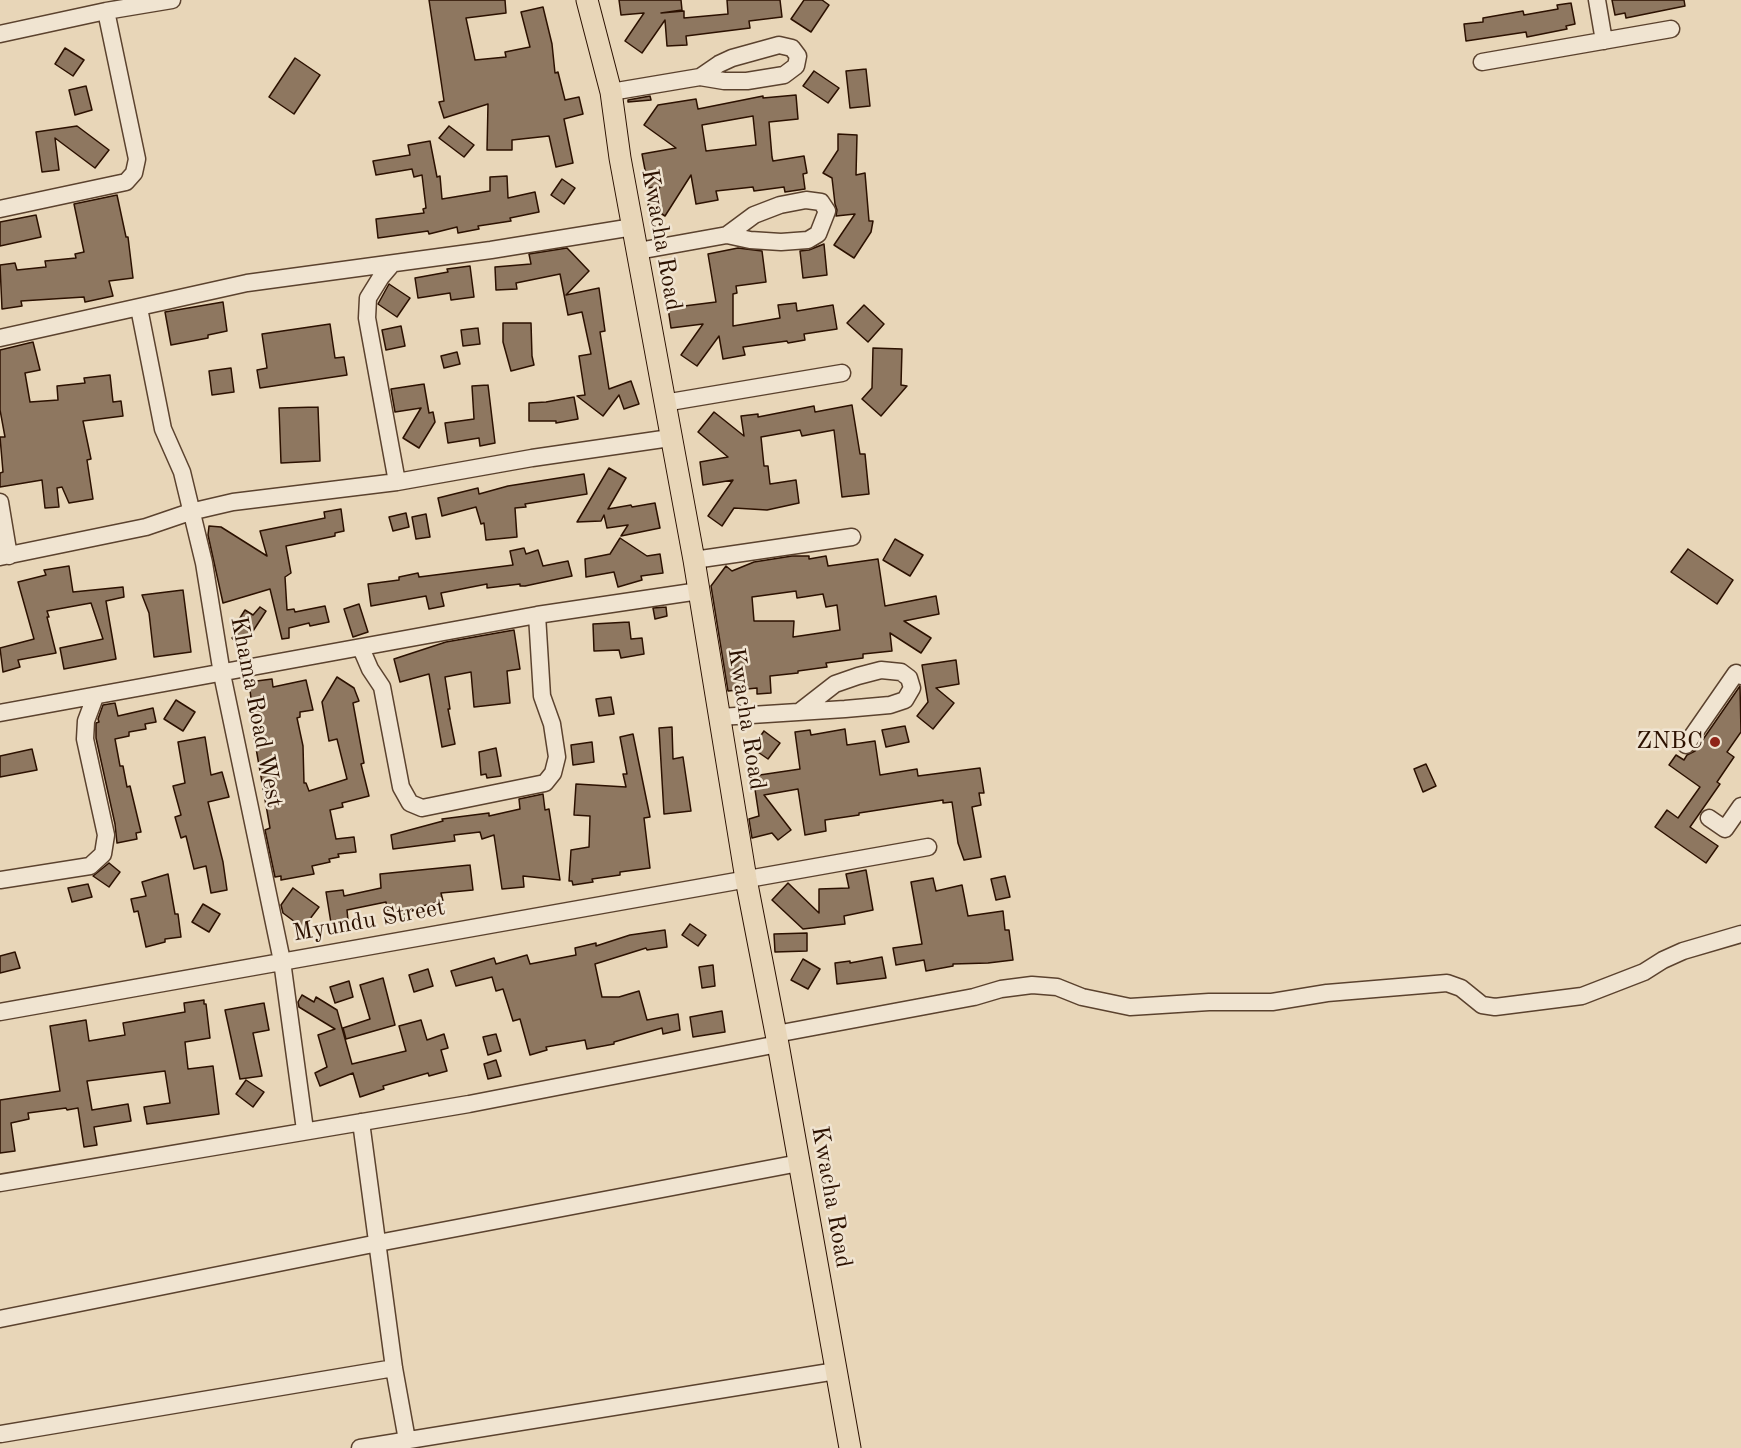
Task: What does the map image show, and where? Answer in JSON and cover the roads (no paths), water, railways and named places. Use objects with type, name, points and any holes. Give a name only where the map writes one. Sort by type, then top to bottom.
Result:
[{"type":"main road","name":"Kwacha Road","points":[[587,0],[611,92],[620,158],[694,560],[746,879],[850,1448]]},
{"type":"street","points":[[0,34],[110,7],[172,0]]},
{"type":"street","points":[[1597,0],[1604,41]]},
{"type":"street","points":[[0,209],[126,182],[135,174],[137,159],[110,7]]},
{"type":"street","points":[[1482,62],[1671,29]]},
{"type":"street","points":[[611,92],[700,77],[724,81],[747,81],[784,75],[796,66],[798,56],[792,48],[779,45],[732,58],[700,77]]},
{"type":"street","points":[[638,250],[727,235],[750,240],[781,242],[808,240],[818,234],[827,211],[821,202],[806,200],[780,205],[754,215],[727,235]]},
{"type":"street","points":[[0,338],[247,283],[491,250],[633,227]]},
{"type":"street","points":[[392,264],[381,277],[369,298],[367,318],[397,482]]},
{"type":"street","name":"Khama Road West","points":[[139,308],[163,429],[182,472],[204,563],[222,674],[282,961],[306,1130]]},
{"type":"street","points":[[664,403],[842,373]]},
{"type":"street","points":[[0,502],[5,556],[146,527],[190,512],[233,502],[397,482],[532,458],[670,438]]},
{"type":"street","points":[[694,560],[852,537]]},
{"type":"street","points":[[0,713],[537,615],[699,591]]},
{"type":"street","points":[[362,648],[370,669],[382,687],[401,787],[410,803],[422,808],[545,783],[553,773],[557,757],[552,724],[542,696],[537,615]]},
{"type":"street","points":[[720,717],[846,710],[890,705],[905,700],[912,688],[909,678],[901,672],[881,670],[835,684],[799,712]]},
{"type":"street","points":[[1686,745],[1736,673],[1741,676]]},
{"type":"street","points":[[0,880],[90,866],[103,854],[106,835],[85,739],[86,722],[95,697]]},
{"type":"street","points":[[1709,818],[1725,829],[1741,806]]},
{"type":"street","name":"Myundu Street","points":[[0,1012],[928,847]]},
{"type":"street","points":[[0,1183],[469,1104],[974,997],[1001,989],[1032,985],[1057,987],[1082,997],[1130,1007],[1209,1002],[1272,1002],[1327,993],[1447,983],[1461,988],[1482,1005],[1495,1007],[1582,996],[1644,972],[1683,951],[1741,934]]},
{"type":"street","points":[[361,1122],[394,1368],[407,1440]]},
{"type":"street","points":[[0,1319],[378,1243],[799,1163]]},
{"type":"street","points":[[2,1436],[394,1368]]},
{"type":"street","points":[[360,1448],[836,1371]]},
{"type":"place","name":"ZNBC","points":[[1715,742]]}]
